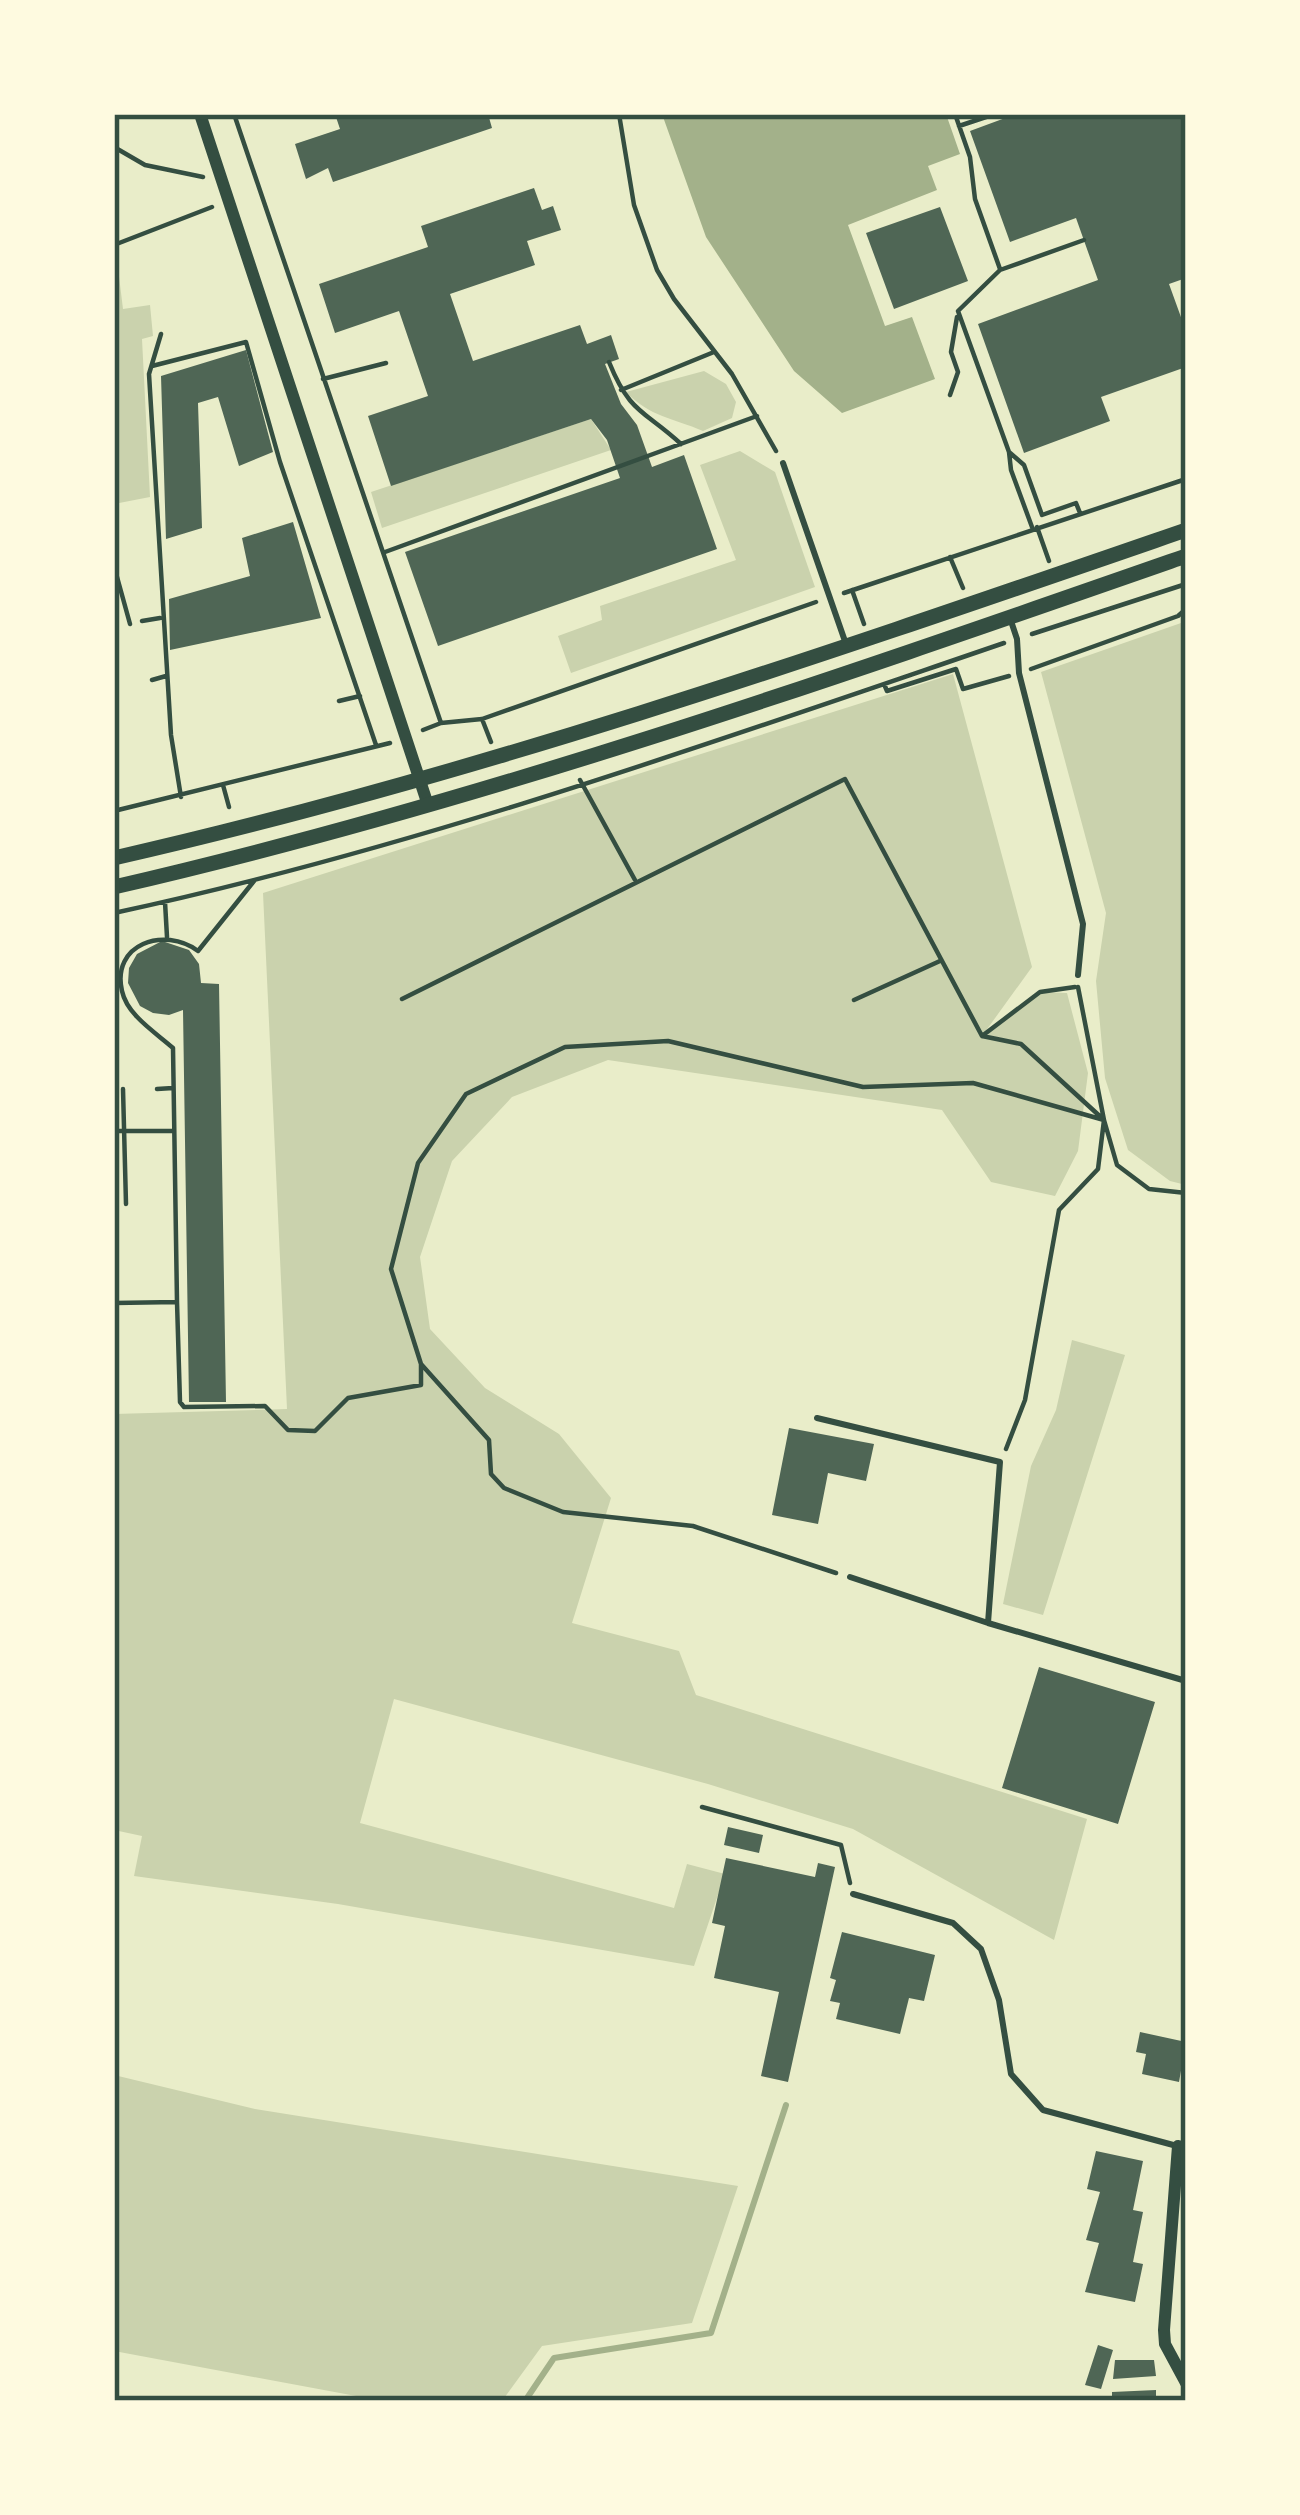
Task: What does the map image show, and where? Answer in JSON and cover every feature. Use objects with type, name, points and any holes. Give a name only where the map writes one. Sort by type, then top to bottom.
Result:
[{"type":"street","points":[[200,114],[428,805]]},
{"type":"street","points":[[114,858],[420,782],[847,646],[1186,530]]},
{"type":"street","points":[[114,886],[244,857],[575,763],[1186,556]]},
{"type":"street","points":[[1178,2146],[1180,2175],[1164,2330],[1186,2384]]},
{"type":"lane","points":[[783,463],[847,646]]},
{"type":"lane","points":[[1010,618],[1019,673],[1083,924],[1078,975]]},
{"type":"lane","points":[[817,1418],[1000,1462],[988,1623]]},
{"type":"lane","points":[[850,1577],[1186,1681]]},
{"type":"lane","points":[[853,1894],[953,1923],[980,1949],[999,2000],[1010,2074],[1043,2110],[1178,2146]]},
{"type":"path","points":[[244,114],[235,116],[441,723]]},
{"type":"path","points":[[619,114],[644,241],[674,299],[757,416],[783,463]]},
{"type":"path","points":[[955,114],[970,157],[975,200],[1000,270]]},
{"type":"path","points":[[959,127],[994,114]]},
{"type":"path","points":[[114,147],[145,165],[222,181],[256,181]]},
{"type":"path","points":[[114,245],[228,200]]},
{"type":"path","points":[[950,395],[958,371],[951,352],[958,311],[1000,270],[1084,240]]},
{"type":"path","points":[[958,311],[1010,452],[1011,470],[1032,528]]},
{"type":"path","points":[[161,334],[152,366],[166,676],[181,796]]},
{"type":"path","points":[[152,366],[246,342],[280,462],[376,745]]},
{"type":"path","points":[[621,390],[713,352]]},
{"type":"path","points":[[609,362],[621,390],[639,413],[681,444]]},
{"type":"path","points":[[322,379],[386,363]]},
{"type":"path","points":[[382,553],[757,416]]},
{"type":"path","points":[[1010,452],[1024,465],[1042,515],[1076,503],[1080,513]]},
{"type":"path","points":[[852,590],[1186,479]]},
{"type":"path","points":[[950,557],[970,604]]},
{"type":"path","points":[[114,566],[130,624]]},
{"type":"path","points":[[884,684],[1186,584]]},
{"type":"path","points":[[114,811],[384,746],[441,723],[482,719],[832,596]]},
{"type":"path","points":[[142,621],[163,617]]},
{"type":"path","points":[[152,680],[166,676]]},
{"type":"path","points":[[339,701],[360,696]]},
{"type":"path","points":[[575,763],[635,881]]},
{"type":"path","points":[[402,999],[845,778],[982,1036],[1021,1044],[1104,1120]]},
{"type":"path","points":[[223,785],[229,807]]},
{"type":"path","points":[[256,879],[198,951],[167,937],[134,950],[118,971],[128,1007],[172,1048],[180,1402],[184,1407],[266,1406],[288,1430],[315,1431],[348,1398],[421,1385],[421,1364],[391,1270],[418,1163],[466,1094],[565,1047],[668,1041],[863,1087],[973,1083],[1104,1120]]},
{"type":"path","points":[[223,888],[238,901]]},
{"type":"path","points":[[165,902],[167,937]]},
{"type":"path","points":[[854,1000],[940,962]]},
{"type":"path","points":[[1078,975],[1104,1120],[1117,1165],[1149,1190],[1186,1193]]},
{"type":"path","points":[[982,1036],[1040,992],[1078,987]]},
{"type":"path","points":[[157,1089],[173,1088]]},
{"type":"path","points":[[123,1089],[126,1204]]},
{"type":"path","points":[[1000,1462],[1025,1400],[1059,1210],[1098,1168],[1104,1120]]},
{"type":"path","points":[[114,1131],[174,1131]]},
{"type":"path","points":[[114,1303],[178,1302]]},
{"type":"path","points":[[421,1364],[489,1440],[491,1474],[504,1488],[563,1512],[693,1526],[850,1577]]},
{"type":"path","points":[[702,1808],[841,1845],[853,1894]]},
{"type":"shaded area","points":[[662,114],[946,114],[960,154],[928,166],[937,190],[848,225],[885,326],[912,317],[935,379],[842,413],[794,371],[706,237]]},
{"type":"shaded area","points":[[116,252],[123,309],[150,305],[153,336],[142,339],[150,497],[114,504]]},
{"type":"shaded area","points":[[704,371],[726,384],[736,402],[732,418],[703,431],[653,412],[626,392]]},
{"type":"shaded area","points":[[591,419],[611,450],[382,528],[371,492]]},
{"type":"shaded area","points":[[740,451],[775,472],[815,587],[571,673],[558,636],[602,620],[600,606],[736,560],[700,465]]},
{"type":"shaded area","points":[[1181,623],[1186,636],[1186,1185],[1170,1181],[1128,1150],[1105,1078],[1096,981],[1106,913],[1041,672]]},
{"type":"shaded area","points":[[953,674],[1032,967],[985,1032],[1040,992],[1067,993],[1088,1073],[1078,1151],[1055,1196],[991,1182],[942,1110],[608,1060],[512,1097],[452,1161],[420,1257],[430,1329],[485,1388],[559,1434],[611,1498],[572,1623],[679,1651],[696,1695],[1087,1819],[1054,1940],[853,1829],[708,1784],[394,1699],[360,1823],[674,1908],[687,1864],[725,1874],[694,1966],[338,1904],[134,1876],[142,1836],[114,1830],[114,1414],[287,1409],[263,893]]},
{"type":"shaded area","points":[[1072,1340],[1125,1355],[1043,1615],[1003,1604],[1031,1466],[1056,1410]]},
{"type":"shaded area","points":[[114,2075],[255,2109],[738,2186],[692,2323],[542,2346],[502,2401],[383,2401],[114,2351]]},
{"type":"building","points":[[335,114],[488,114],[492,128],[333,182],[328,168],[306,179],[295,144],[340,129]]},
{"type":"building","points":[[1016,114],[1186,114],[1186,278],[1169,284],[1186,331],[1186,367],[1101,397],[1110,421],[1024,453],[978,324],[1098,280],[1076,218],[1010,242],[970,131]]},
{"type":"building","points":[[534,188],[542,210],[553,206],[561,230],[527,241],[535,265],[450,294],[473,361],[580,325],[587,344],[611,335],[619,359],[605,364],[621,404],[637,425],[652,467],[684,455],[717,549],[438,646],[405,552],[620,478],[607,440],[591,419],[391,486],[368,416],[428,396],[399,311],[335,333],[319,284],[428,247],[421,226]]},
{"type":"building","points":[[940,207],[968,281],[894,309],[866,233]]},
{"type":"building","points":[[246,350],[273,452],[239,466],[218,397],[198,403],[202,528],[166,539],[161,376]]},
{"type":"building","points":[[293,522],[321,618],[170,650],[169,599],[250,576],[242,538]]},
{"type":"building","points":[[162,941],[189,950],[199,964],[201,983],[219,984],[226,1402],[189,1402],[183,1010],[153,1013],[140,1006],[128,983],[137,954]]},
{"type":"building","points":[[789,1428],[874,1444],[866,1481],[828,1473],[818,1524],[772,1515]]},
{"type":"building","points":[[1039,1667],[1155,1702],[1118,1824],[1002,1788]]},
{"type":"building","points":[[728,1827],[763,1835],[759,1853],[724,1845]]},
{"type":"building","points":[[726,1858],[815,1877],[818,1863],[835,1867],[788,2082],[761,2076],[779,1992],[714,1978],[725,1926],[712,1923]]},
{"type":"building","points":[[842,1932],[935,1955],[924,2001],[909,1998],[900,2034],[836,2019],[840,2003],[830,2001],[836,1980],[830,1978]]},
{"type":"building","points":[[1140,2032],[1186,2042],[1179,2082],[1142,2074],[1146,2054],[1136,2052]]},
{"type":"building","points":[[1096,2151],[1143,2161],[1133,2210],[1143,2212],[1133,2262],[1143,2264],[1135,2302],[1085,2292],[1099,2243],[1086,2240],[1100,2192],[1087,2189]]},
{"type":"building","points":[[1098,2345],[1113,2350],[1101,2389],[1085,2385]]},
{"type":"building","points":[[1115,2360],[1154,2360],[1156,2376],[1113,2379]]},
{"type":"building","points":[[1156,2390],[1156,2401],[1112,2401],[1112,2392]]},
{"type":"waterway","points":[[525,2401],[554,2358],[711,2333],[786,2105]]}]
